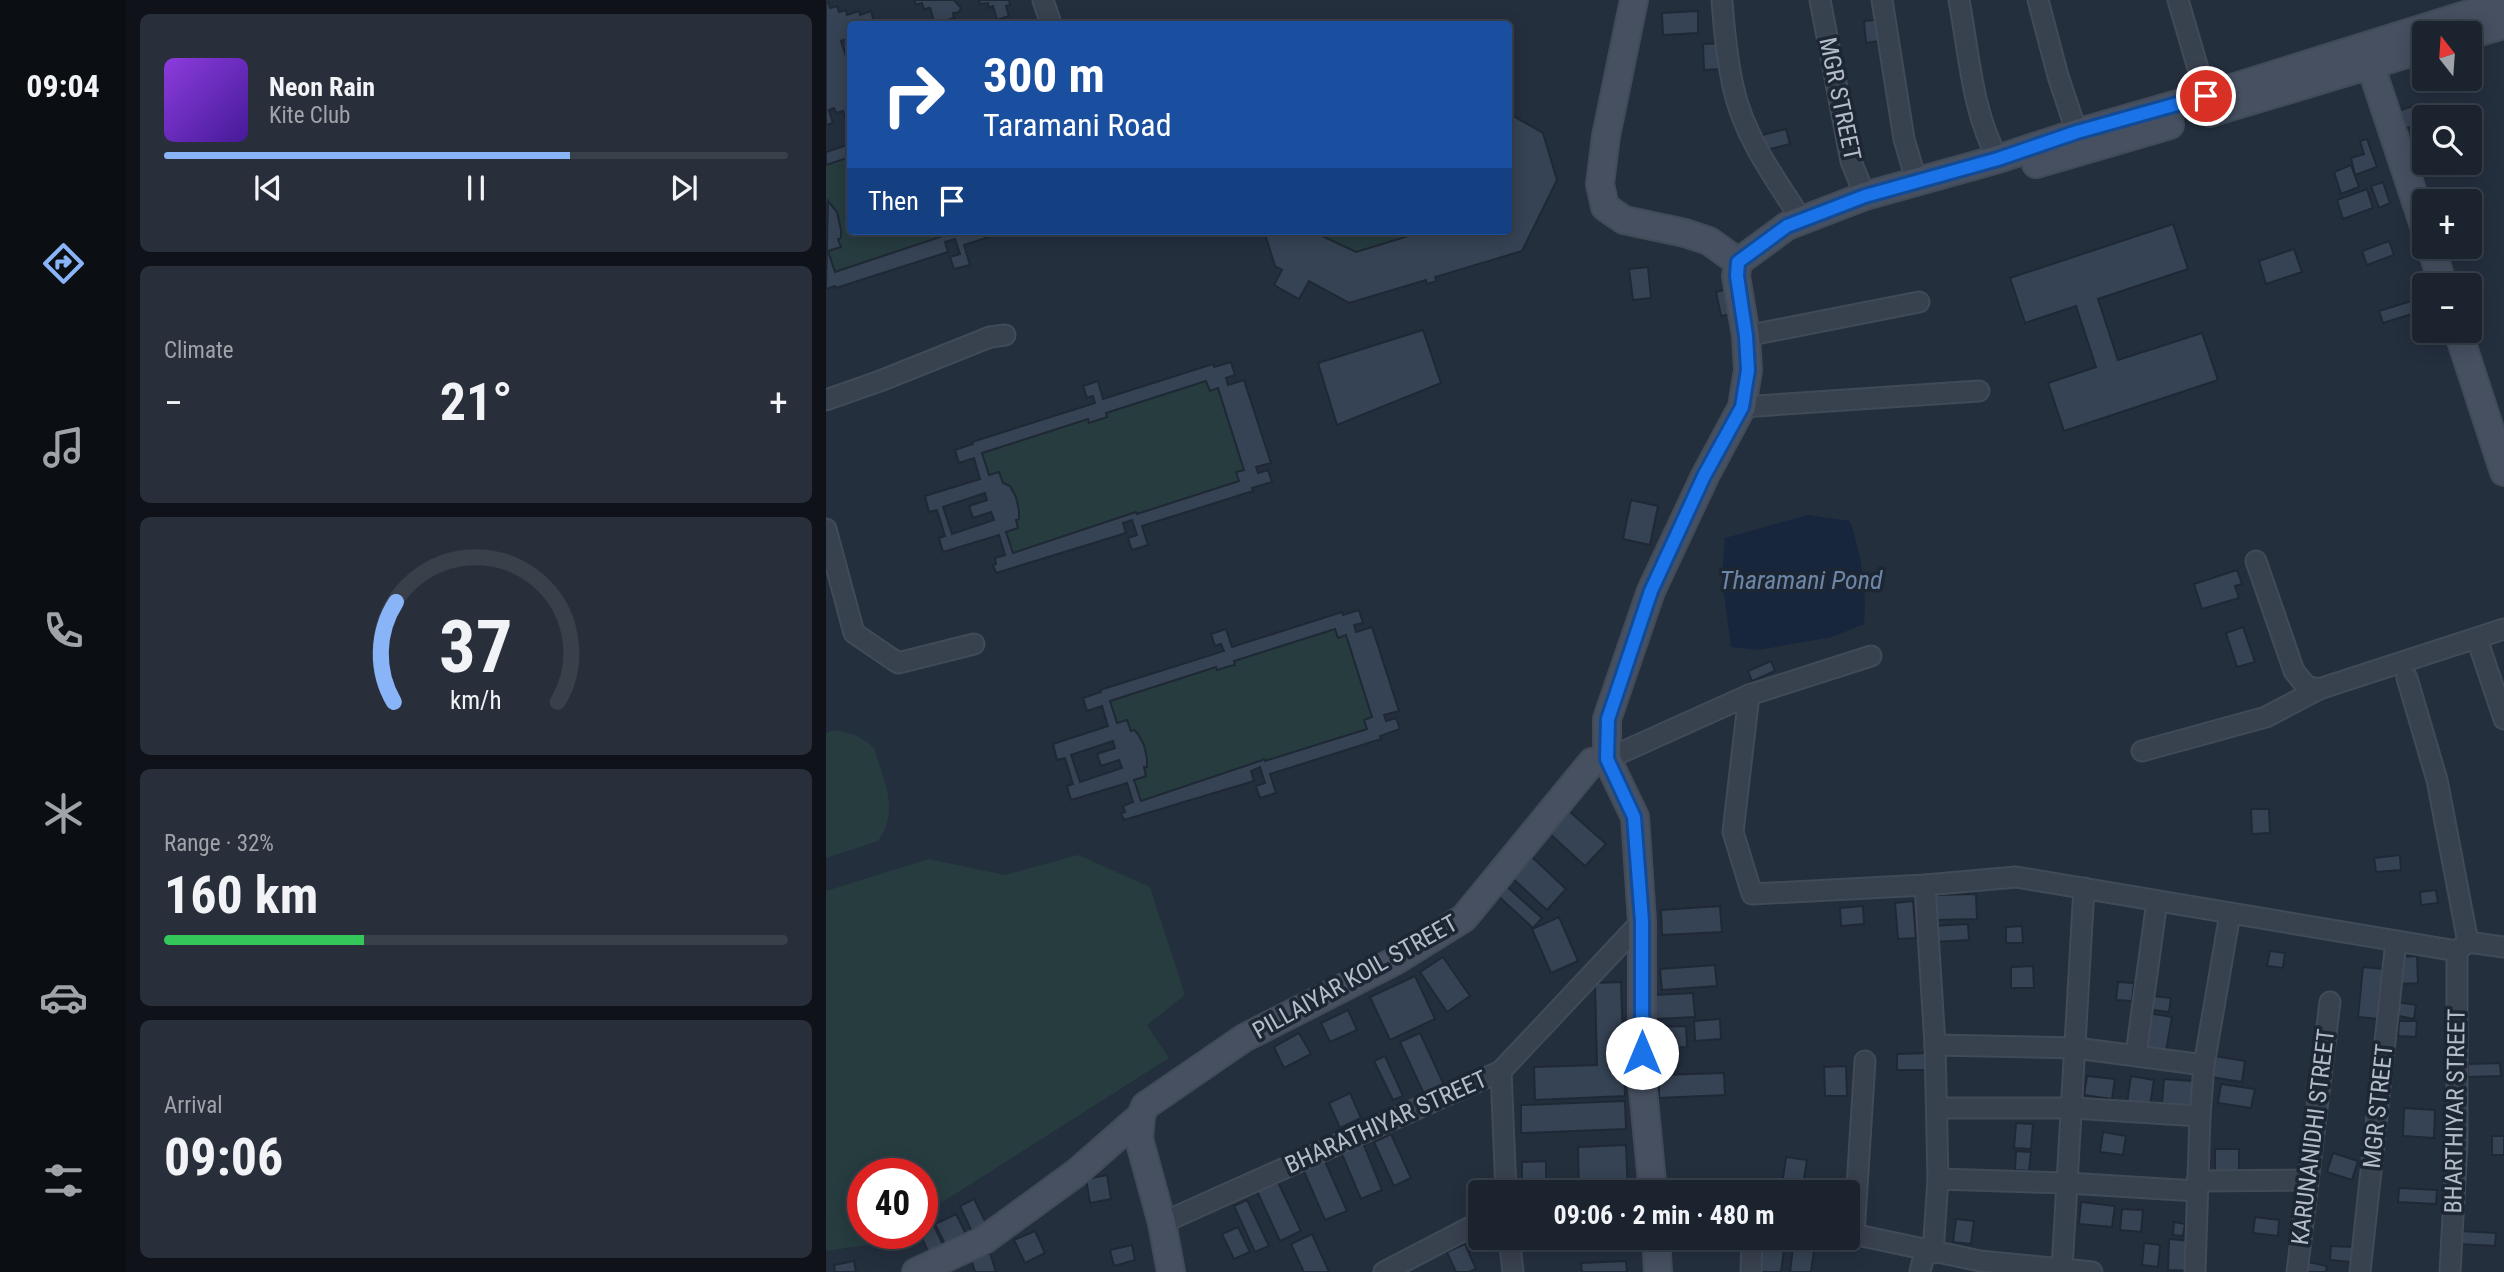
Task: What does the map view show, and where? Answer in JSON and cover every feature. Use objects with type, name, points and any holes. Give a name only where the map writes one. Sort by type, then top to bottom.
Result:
[{"type":"street","points":[[1043,0],[1050,21]]},
{"type":"street","points":[[1634,0],[1606,136],[1600,184],[1605,206],[1624,220],[1709,241],[1738,262]]},
{"type":"street","points":[[1722,0],[1733,87],[1743,117],[1769,168],[1802,220]]},
{"type":"street","name":"MGR STREET","points":[[1820,0],[1851,161],[1865,196]]},
{"type":"street","points":[[1882,0],[1904,139],[1917,183]]},
{"type":"street","points":[[1959,0],[1979,113],[1988,141],[1998,159]]},
{"type":"street","points":[[2038,0],[2058,76],[2077,132]]},
{"type":"street","points":[[2178,0],[2206,96]]},
{"type":"street","points":[[1738,262],[1839,222],[2367,56],[2504,3]]},
{"type":"street","points":[[2482,31],[2504,24]]},
{"type":"street","points":[[1652,1180],[1642,1079],[1642,921],[1634,817],[1607,759],[1608,719],[1651,591],[1704,476],[1742,407],[1748,370],[1737,276],[1738,262],[1787,226],[1865,196],[1917,183],[2077,132],[2206,96],[2367,56],[2412,50]]},
{"type":"street","points":[[2367,56],[2412,190]]},
{"type":"street","points":[[1746,336],[1919,302]]},
{"type":"street","points":[[826,400],[990,337],[1006,335]]},
{"type":"street","points":[[2462,343],[2504,472]]},
{"type":"street","points":[[1742,407],[1979,391]]},
{"type":"street","points":[[826,529],[854,633],[898,663],[974,644]]},
{"type":"street","points":[[2256,561],[2294,671],[2306,686],[2319,689]]},
{"type":"street","points":[[2143,751],[2266,717],[2319,689],[2504,629]]},
{"type":"street","points":[[2477,639],[2504,719]]},
{"type":"street","points":[[1607,759],[1749,695],[1871,656]]},
{"type":"street","name":"BHARTHIYAR STREET","points":[[2407,678],[2437,780],[2462,946],[2457,1143],[2450,1272]]},
{"type":"street","points":[[1749,695],[1733,832],[1752,894],[2016,877],[2396,941],[2504,947]]},
{"type":"street","name":"PILLAIYAR KOIL STREET","points":[[916,1272],[984,1240],[1076,1173],[1141,1116],[1145,1106],[1152,1100],[1244,1038],[1395,961],[1464,918],[1592,762],[1607,759]]},
{"type":"street","points":[[1920,1272],[1929,1252],[1938,1179],[1935,1045],[1925,884]]},
{"type":"street","points":[[2074,1271],[2067,1183],[2084,888]]},
{"type":"street","points":[[2136,1054],[2157,901]]},
{"type":"street","points":[[2195,1272],[2204,1065],[2230,914]]},
{"type":"street","name":"BHARATHIYAR STREET","points":[[1161,1223],[1501,1070],[1642,921]]},
{"type":"street","name":"MGR STREET","points":[[2360,1272],[2396,941]]},
{"type":"street","name":"KARUNANIDHI STREET","points":[[2297,1272],[2330,1002]]},
{"type":"street","points":[[1935,1045],[2076,1048],[2204,1065]]},
{"type":"street","points":[[1855,1180],[1865,1061]]},
{"type":"street","points":[[1501,1070],[1506,1180]]},
{"type":"street","points":[[1937,1108],[2073,1108],[2200,1116]]},
{"type":"street","points":[[1141,1116],[1139,1139],[1171,1272]]},
{"type":"street","points":[[1938,1179],[2197,1186],[2308,1180]]},
{"type":"street","points":[[1384,1272],[1468,1228]]},
{"type":"street","points":[[1860,1236],[1979,1266],[2092,1272]]},
{"type":"street","points":[[1510,1250],[1513,1272]]},
{"type":"street","points":[[1657,1250],[1658,1272]]},
{"type":"street","points":[[1751,1272],[1752,1250]]},
{"type":"green space","points":[[847,158],[847,235],[946,235],[835,272],[828,251],[840,247],[838,239],[841,238],[836,212],[826,202],[826,165]]},
{"type":"green space","points":[[1320,235],[1412,235],[1356,252]]},
{"type":"green space","points":[[1206,381],[1210,390],[1218,388],[1244,470],[1236,472],[1239,481],[1013,553],[1006,532],[1018,528],[1016,496],[1010,486],[1003,483],[999,472],[989,475],[982,453],[1088,419],[1089,422],[1106,413]]},
{"type":"green space","points":[[1335,629],[1338,638],[1346,635],[1372,717],[1364,720],[1367,729],[1141,801],[1134,780],[1146,776],[1144,747],[1134,730],[1131,731],[1127,720],[1117,723],[1110,701],[1216,667],[1217,670],[1235,665],[1234,661]]},
{"type":"green space","points":[[835,730],[856,736],[874,748],[889,807],[885,829],[878,841],[826,858],[826,733]]},
{"type":"green space","points":[[1078,855],[1150,887],[1185,995],[1147,1025],[1169,1058],[938,1205],[938,1158],[847,1158],[847,1248],[826,1251],[826,891],[929,859],[1005,875]]},
{"type":"water","name":"Tharamani Pond","points":[[1808,515],[1850,521],[1862,572],[1864,624],[1832,637],[1759,650],[1731,647],[1722,579],[1725,538]]},
{"type":"building","points":[[914,0],[954,0],[961,8],[959,12],[953,13],[954,18],[951,21],[934,21],[930,8],[924,9],[922,3],[916,5]]},
{"type":"building","points":[[978,0],[1009,0],[1010,5],[1006,6],[1009,16],[997,20],[993,6],[989,8],[988,3],[981,4]]},
{"type":"building","points":[[828,2],[830,8],[837,6],[839,12],[846,10],[847,15],[859,11],[860,15],[871,11],[874,21],[847,21],[847,39],[841,41],[847,60],[847,117],[843,111],[836,113],[834,108],[829,110],[833,123],[826,125]]},
{"type":"building","points":[[1698,11],[1698,33],[1663,35],[1662,13]]},
{"type":"building","points":[[1884,19],[1886,40],[1866,43],[1864,21]]},
{"type":"building","points":[[1722,43],[1723,69],[1704,70],[1703,44]]},
{"type":"building","points":[[2412,106],[2412,126],[2402,130],[2395,112]]},
{"type":"building","points":[[1512,115],[1543,133],[1557,180],[1522,251],[1435,277],[1437,281],[1427,284],[1426,280],[1349,303],[1309,281],[1299,299],[1274,285],[1282,270],[1275,266],[1265,235],[1320,235],[1356,252],[1412,235],[1512,235]]},
{"type":"building","points":[[1786,129],[1790,144],[1766,150],[1762,135]]},
{"type":"building","points":[[2367,139],[2377,167],[2355,175],[2351,158],[2364,154],[2360,141]]},
{"type":"building","points":[[847,145],[847,158],[826,165],[826,152]]},
{"type":"building","points":[[2351,165],[2359,187],[2341,194],[2334,172]]},
{"type":"building","points":[[2383,182],[2390,203],[2379,208],[2371,186]]},
{"type":"building","points":[[2367,189],[2373,208],[2343,219],[2337,200]]},
{"type":"building","points":[[828,201],[837,212],[841,230],[841,238],[838,239],[841,247],[828,251],[835,272],[946,235],[995,235],[964,245],[970,265],[954,269],[950,257],[960,254],[955,239],[945,242],[948,252],[826,289]]},
{"type":"building","points":[[2173,224],[2188,269],[2098,299],[2118,360],[2202,333],[2218,380],[2064,431],[2048,383],[2096,367],[2076,306],[2025,323],[2010,278]]},
{"type":"building","points":[[2389,241],[2394,255],[2367,265],[2362,251]]},
{"type":"building","points":[[2294,249],[2302,272],[2266,284],[2259,261]]},
{"type":"building","points":[[1648,267],[1651,298],[1633,300],[1629,269]]},
{"type":"building","points":[[1731,288],[1737,313],[1721,316],[1716,292]]},
{"type":"building","points":[[2412,301],[2412,314],[2383,323],[2379,311]]},
{"type":"building","points":[[1423,330],[1441,383],[1337,425],[1318,363]]},
{"type":"building","points":[[1231,362],[1235,375],[1226,378],[1228,385],[1244,380],[1271,463],[1256,467],[1258,473],[1268,470],[1272,482],[1252,488],[1253,491],[1142,526],[1148,545],[1132,550],[1128,538],[1137,535],[1132,520],[1123,523],[1126,533],[996,573],[993,565],[996,564],[995,558],[1005,555],[999,535],[943,552],[939,538],[945,536],[937,510],[929,512],[925,496],[980,479],[974,458],[959,463],[955,450],[973,444],[972,442],[1095,403],[1093,396],[1087,398],[1083,386],[1098,381],[1103,399],[1213,364],[1214,367]],"holes":[[[1206,381],[1210,391],[1218,388],[1244,470],[1236,472],[1239,481],[1013,553],[1006,532],[1018,528],[1016,497],[1010,486],[1003,483],[999,472],[989,475],[982,453],[1088,419],[1089,423],[1107,417],[1106,413]],[[985,493],[987,500],[969,506],[973,518],[991,512],[994,520],[952,534],[943,507]]]},
{"type":"building","points":[[1631,500],[1658,506],[1650,545],[1623,539]]},
{"type":"building","points":[[2237,570],[2242,584],[2235,586],[2239,598],[2202,609],[2194,584]]},
{"type":"building","points":[[1359,610],[1363,623],[1354,625],[1356,632],[1372,627],[1399,711],[1384,715],[1386,721],[1396,718],[1400,729],[1380,736],[1381,739],[1270,774],[1276,793],[1260,798],[1256,786],[1265,783],[1260,767],[1251,771],[1254,781],[1124,820],[1121,813],[1125,812],[1123,806],[1133,802],[1127,783],[1071,800],[1067,786],[1073,784],[1065,758],[1057,760],[1053,744],[1108,726],[1102,706],[1087,711],[1083,698],[1101,692],[1100,690],[1224,651],[1221,644],[1215,646],[1211,634],[1226,629],[1232,647],[1342,612],[1343,615]],"holes":[[[1335,629],[1338,638],[1346,635],[1372,717],[1364,720],[1367,729],[1265,761],[1264,759],[1141,801],[1134,780],[1146,776],[1144,745],[1138,734],[1134,730],[1131,731],[1127,720],[1117,723],[1110,701],[1216,667],[1217,670],[1235,665],[1234,661]],[[1113,741],[1115,748],[1097,754],[1101,766],[1119,760],[1122,768],[1080,782],[1071,755]]]},
{"type":"building","points":[[2243,627],[2255,662],[2237,667],[2226,633]]},
{"type":"building","points":[[1771,661],[1775,671],[1752,681],[1748,671]]},
{"type":"building","points":[[2251,809],[2269,809],[2270,833],[2252,834]]},
{"type":"building","points":[[1568,810],[1606,844],[1585,866],[1548,832]]},
{"type":"building","points":[[1530,855],[1566,889],[1547,910],[1510,876]]},
{"type":"building","points":[[2400,855],[2401,870],[2376,872],[2374,858]]},
{"type":"building","points":[[1504,884],[1542,918],[1533,928],[1496,894]]},
{"type":"building","points":[[2436,890],[2438,903],[2421,905],[2420,892]]},
{"type":"building","points":[[1976,894],[1977,919],[1936,920],[1935,895]]},
{"type":"building","points":[[1913,901],[1916,938],[1898,939],[1895,903]]},
{"type":"building","points":[[1720,906],[1722,932],[1662,935],[1661,910]]},
{"type":"building","points":[[1863,906],[1864,924],[1841,926],[1840,908]]},
{"type":"building","points":[[1559,917],[1578,961],[1551,973],[1532,929]]},
{"type":"building","points":[[1968,924],[1969,940],[1934,942],[1933,926]]},
{"type":"building","points":[[2022,926],[2023,943],[2006,943],[2006,927]]},
{"type":"building","points":[[2270,951],[2285,953],[2283,968],[2267,966]]},
{"type":"building","points":[[2417,956],[2418,983],[2400,984],[2399,957]]},
{"type":"building","points":[[1443,957],[1470,996],[1447,1012],[1420,972]]},
{"type":"building","points":[[1715,965],[1717,986],[1662,990],[1660,969]]},
{"type":"building","points":[[2033,966],[2034,988],[2011,988],[2011,967]]},
{"type":"building","points":[[2363,967],[2384,969],[2379,1019],[2358,1017]]},
{"type":"building","points":[[1415,976],[1435,1019],[1390,1040],[1370,997]]},
{"type":"building","points":[[1621,982],[1625,1096],[1535,1100],[1534,1067],[1597,1065],[1595,983]]},
{"type":"building","points":[[2118,982],[2134,983],[2132,1001],[2116,1000]]},
{"type":"building","points":[[1693,993],[1695,1017],[1656,1019],[1654,995]]},
{"type":"building","points":[[2146,995],[2171,998],[2169,1012],[2144,1009]]},
{"type":"building","points":[[2397,1002],[2416,1005],[2414,1019],[2394,1015]]},
{"type":"building","points":[[1348,1010],[1357,1030],[1330,1042],[1321,1023]]},
{"type":"building","points":[[2148,1013],[2172,1017],[2165,1057],[2142,1053]]},
{"type":"building","points":[[1720,1019],[1721,1039],[1695,1041],[1694,1021]]},
{"type":"building","points":[[2399,1021],[2417,1021],[2416,1037],[2398,1036]]},
{"type":"building","points":[[1686,1026],[1687,1047],[1654,1048],[1653,1027]]},
{"type":"building","points":[[1299,1033],[1311,1054],[1284,1068],[1274,1047]]},
{"type":"building","points":[[1420,1033],[1444,1085],[1424,1094],[1400,1042]]},
{"type":"building","points":[[1928,1053],[1929,1070],[1897,1070],[1897,1054]]},
{"type":"building","points":[[1385,1056],[1403,1096],[1393,1100],[1374,1061]]},
{"type":"building","points":[[2215,1056],[2245,1061],[2242,1082],[2211,1077]]},
{"type":"building","points":[[2500,1063],[2501,1076],[2468,1077],[2468,1064]]},
{"type":"building","points":[[1846,1066],[1847,1096],[1825,1096],[1824,1067]]},
{"type":"building","points":[[1724,1073],[1725,1095],[1659,1098],[1659,1075]]},
{"type":"building","points":[[2087,1076],[2115,1079],[2112,1099],[2084,1095]]},
{"type":"building","points":[[2131,1076],[2154,1080],[2150,1106],[2127,1103]]},
{"type":"building","points":[[2164,1079],[2194,1081],[2191,1106],[2162,1103]]},
{"type":"building","points":[[2221,1084],[2255,1089],[2251,1108],[2218,1103]]},
{"type":"building","points":[[1350,1093],[1361,1118],[1340,1128],[1329,1103]]},
{"type":"building","points":[[1625,1101],[1626,1129],[1521,1133],[1521,1105]]},
{"type":"building","points":[[2404,1108],[2435,1110],[2434,1138],[2403,1136]]},
{"type":"building","points":[[2016,1123],[2033,1124],[2031,1149],[2014,1148]]},
{"type":"building","points":[[2103,1132],[2126,1136],[2123,1155],[2100,1152]]},
{"type":"building","points":[[1391,1134],[1411,1178],[1394,1186],[1374,1142]]},
{"type":"building","points":[[2492,1136],[2504,1136],[2504,1155],[2492,1155]]},
{"type":"building","points":[[1363,1143],[1382,1190],[1361,1199],[1341,1152]]},
{"type":"building","points":[[1626,1145],[1627,1180],[1579,1180],[1578,1147]]},
{"type":"building","points":[[2215,1149],[2239,1149],[2239,1174],[2215,1174]]},
{"type":"building","points":[[2016,1151],[2031,1152],[2029,1171],[2015,1170]]},
{"type":"building","points":[[2333,1153],[2358,1161],[2352,1180],[2327,1172]]},
{"type":"building","points":[[1786,1157],[1807,1160],[1804,1180],[1783,1180]]},
{"type":"building","points":[[1324,1159],[1347,1211],[1325,1220],[1303,1169]]},
{"type":"building","points":[[1546,1161],[1546,1180],[1522,1180],[1522,1162]]},
{"type":"building","points":[[1107,1175],[1111,1199],[1090,1203],[1086,1179]]},
{"type":"building","points":[[1277,1180],[1301,1231],[1280,1241],[1256,1189]]},
{"type":"building","points":[[2399,1188],[2437,1190],[2436,1204],[2398,1202]]},
{"type":"building","points":[[974,1199],[988,1227],[973,1234],[960,1206]]},
{"type":"building","points":[[1247,1200],[1269,1246],[1255,1252],[1234,1206]]},
{"type":"building","points":[[2081,1202],[2115,1206],[2112,1227],[2079,1224]]},
{"type":"building","points":[[2122,1209],[2143,1210],[2141,1232],[2120,1230]]},
{"type":"building","points":[[956,1214],[969,1240],[948,1250],[938,1230],[938,1223]]},
{"type":"building","points":[[2255,1217],[2279,1220],[2278,1236],[2253,1233]]},
{"type":"building","points":[[1956,1219],[1974,1221],[1971,1244],[1953,1242]]},
{"type":"building","points":[[2174,1222],[2185,1224],[2183,1236],[2173,1235]]},
{"type":"building","points":[[1238,1227],[1250,1252],[1234,1259],[1222,1234]]},
{"type":"building","points":[[1035,1231],[1045,1253],[1025,1263],[1014,1240]]},
{"type":"building","points":[[2460,1231],[2496,1233],[2495,1246],[2460,1244]]},
{"type":"building","points":[[938,1234],[946,1251],[931,1258],[927,1249],[938,1249]]},
{"type":"building","points":[[1312,1234],[1329,1272],[1304,1272],[1291,1244]]},
{"type":"building","points":[[2169,1239],[2193,1241],[2192,1271],[2168,1270]]},
{"type":"building","points":[[2144,1243],[2160,1245],[2158,1267],[2142,1265]]},
{"type":"building","points":[[1465,1244],[1476,1269],[1456,1272],[1447,1252]]},
{"type":"building","points":[[1132,1245],[1135,1260],[1114,1266],[1110,1250]]},
{"type":"building","points":[[2331,1246],[2353,1247],[2352,1262],[2330,1260]]},
{"type":"building","points":[[1757,1250],[1784,1250],[1781,1272],[1754,1272]]},
{"type":"building","points":[[1793,1250],[1814,1251],[1811,1272],[1790,1272]]},
{"type":"building","points":[[990,1253],[996,1272],[975,1272],[971,1259]]},
{"type":"building","points":[[854,1261],[856,1272],[835,1272],[834,1265]]},
{"type":"building","points":[[1626,1261],[1627,1272],[1582,1272],[1581,1263]]},
{"type":"building","points":[[2304,1261],[2327,1266],[2326,1272],[2301,1272]]},
{"type":"route","points":[[1642,1053],[1642,921],[1634,817],[1607,759],[1608,719],[1651,591],[1704,476],[1742,407],[1748,370],[1737,276],[1738,262],[1787,226],[1865,196],[1917,183],[2077,132],[2206,96]]}]
